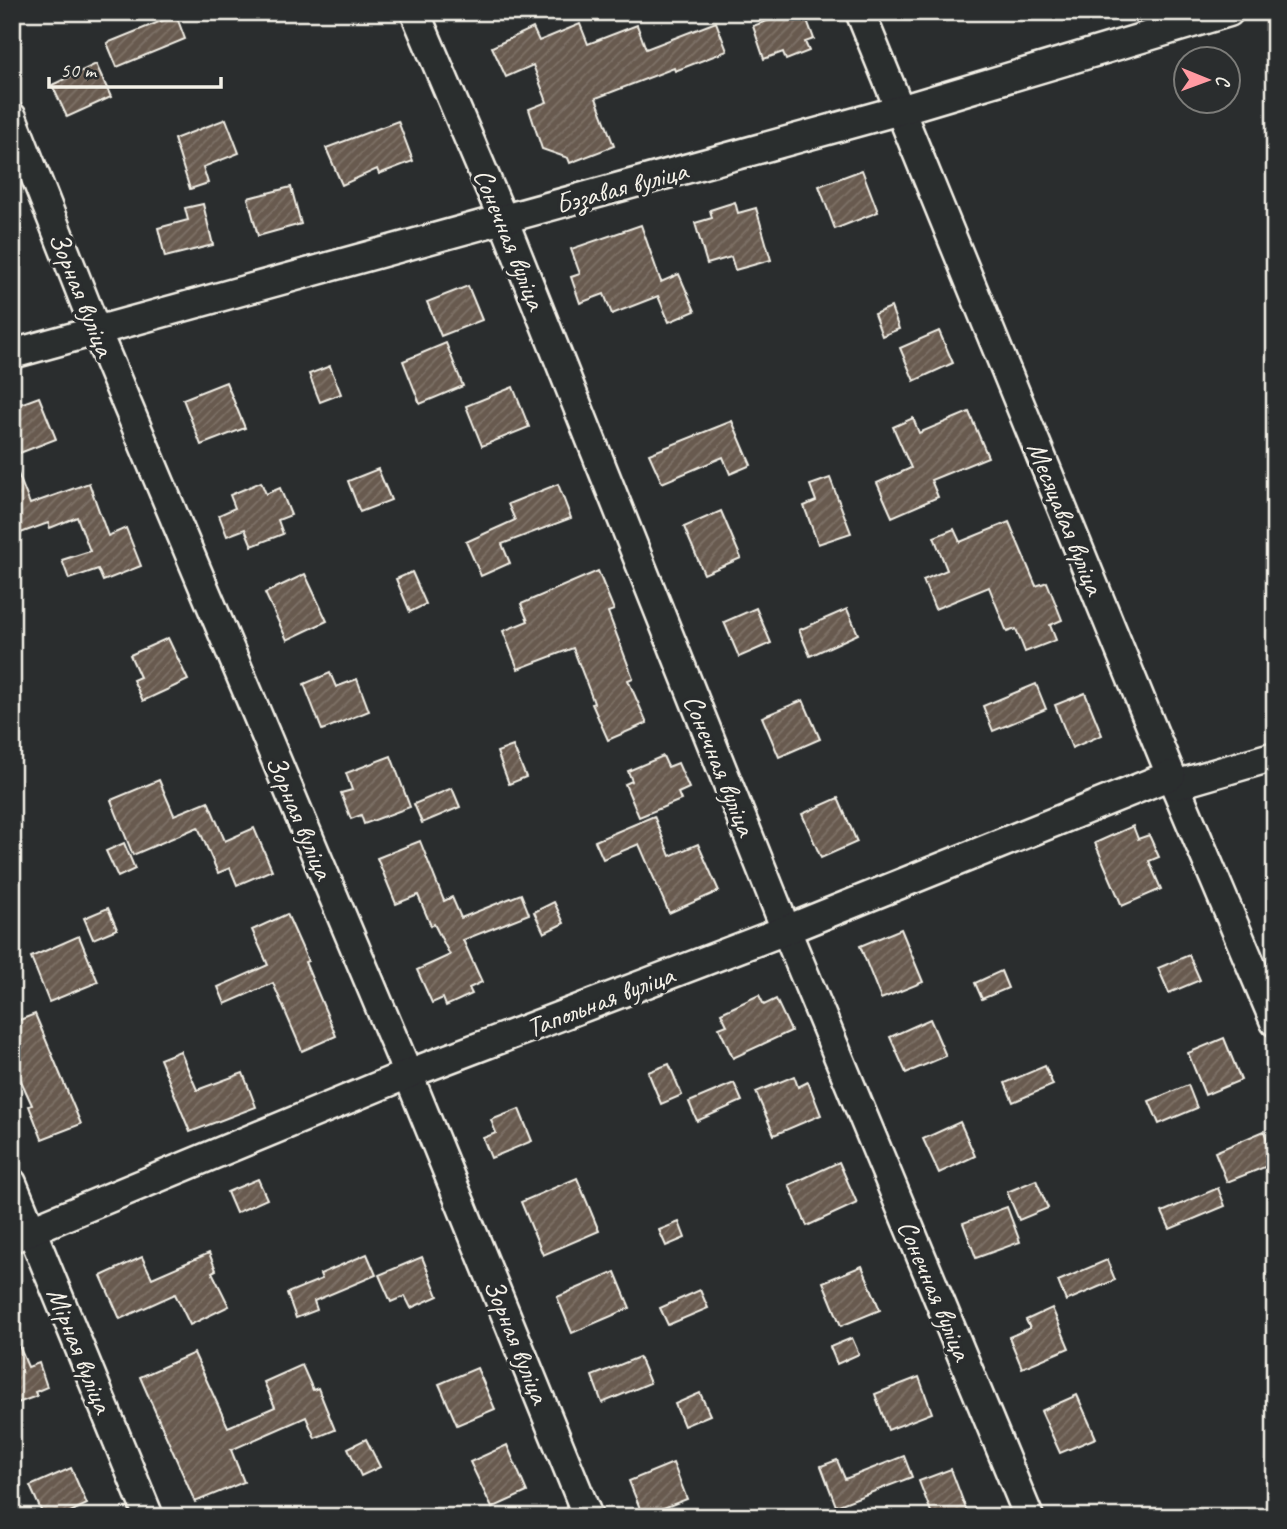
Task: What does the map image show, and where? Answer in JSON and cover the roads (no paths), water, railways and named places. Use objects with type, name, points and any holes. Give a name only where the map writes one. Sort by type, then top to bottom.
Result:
[{"type":"street","name":"Сонечная вуліца","points":[[415,12],[503,219],[786,930],[1029,1517]]},
{"type":"street","name":"Месяцавая вуліца","points":[[860,12],[1173,780],[1275,1022]]},
{"type":"street","name":"Бэзавая вуліца","points":[[12,354],[900,110],[1229,12]]},
{"type":"street","name":"Зорная вуліца","points":[[12,117],[97,332],[408,1074],[588,1517]]},
{"type":"street","name":"Тапольная вуліца","points":[[22,1234],[408,1074],[1173,780],[1275,756]]},
{"type":"street","name":"Мірная вуліца","points":[[12,1184],[22,1234],[149,1517]]}]
